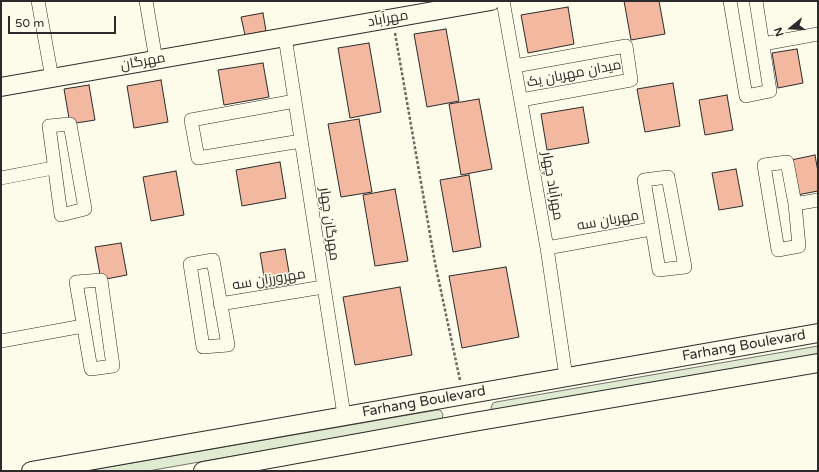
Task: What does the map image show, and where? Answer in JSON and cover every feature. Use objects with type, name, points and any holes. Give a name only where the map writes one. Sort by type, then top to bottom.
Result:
[{"type":"main road","name":"مهرآباد","points":[[285,37],[491,1]]},
{"type":"main road","name":"مهرگان","points":[[1,87],[285,37]]},
{"type":"main road","name":"Farhang Boulevard","points":[[31,471],[818,333]]},
{"type":"main road","name":"Farhang Boulevard","points":[[203,471],[468,423],[818,363]]},
{"type":"main road","points":[[463,395],[468,423]]},
{"type":"street","points":[[38,1],[52,78]]},
{"type":"street","points":[[146,1],[156,60]]},
{"type":"street","name":"مهرآباد چهار","points":[[504,1],[547,248],[566,377]]},
{"type":"street","points":[[730,1],[746,96],[770,91],[756,1]]},
{"type":"street","points":[[763,44],[818,34]]},
{"type":"street","name":"مهرگان چهار","points":[[285,37],[344,416]]},
{"type":"street","name":"میدان مهربان یک","points":[[515,66],[626,46],[631,80],[521,100]]},
{"type":"street","points":[[295,100],[191,120],[198,158],[301,141]]},
{"type":"street","points":[[70,124],[85,209],[61,215],[54,168],[49,126],[70,124]]},
{"type":"street","points":[[787,162],[795,204],[799,246],[778,250],[764,165],[787,162]]},
{"type":"street","points":[[1,178],[54,168]]},
{"type":"street","points":[[668,177],[685,267],[659,270],[651,229],[644,180],[668,177]]},
{"type":"street","points":[[795,204],[818,200]]},
{"type":"street","name":"مهربان سه","points":[[547,248],[651,229]]},
{"type":"street","points":[[213,260],[220,304],[228,345],[203,347],[190,264],[213,260]]},
{"type":"street","points":[[101,280],[114,366],[91,369],[83,326],[76,282],[101,280]]},
{"type":"street","name":"مهرورزان سه","points":[[220,304],[323,287]]},
{"type":"street","points":[[1,341],[83,326]]},
{"type":"path","points":[[392,18],[434,263],[463,395]]},
{"type":"green space","points":[[818,346],[818,356],[492,411],[491,408],[493,403],[496,402]]},
{"type":"green space","points":[[440,410],[443,414],[442,419],[148,471],[86,471]]},
{"type":"building","points":[[624,1],[659,1],[665,34],[631,40]]},
{"type":"building","points":[[568,7],[574,44],[528,53],[521,15]]},
{"type":"building","points":[[263,13],[266,31],[245,35],[241,17]]},
{"type":"building","points":[[446,29],[459,101],[427,107],[414,34]]},
{"type":"building","points":[[369,43],[381,112],[350,118],[338,48]]},
{"type":"building","points":[[797,49],[803,83],[778,88],[772,53]]},
{"type":"building","points":[[263,63],[269,97],[224,105],[218,70]]},
{"type":"building","points":[[161,80],[168,122],[134,128],[127,86]]},
{"type":"building","points":[[673,83],[680,126],[645,132],[637,89]]},
{"type":"building","points":[[89,85],[95,120],[70,124],[64,89]]},
{"type":"building","points":[[727,95],[733,130],[705,135],[699,100]]},
{"type":"building","points":[[479,99],[492,169],[461,175],[449,104]]},
{"type":"building","points":[[583,107],[589,143],[547,150],[541,114]]},
{"type":"building","points":[[359,119],[372,192],[341,197],[328,124]]},
{"type":"building","points":[[815,155],[818,172],[818,191],[797,195],[791,160]]},
{"type":"building","points":[[280,162],[286,198],[242,206],[236,170]]},
{"type":"building","points":[[736,169],[743,206],[719,210],[712,173]]},
{"type":"building","points":[[176,171],[184,215],[151,221],[143,177]]},
{"type":"building","points":[[469,175],[481,247],[453,252],[440,180]]},
{"type":"building","points":[[395,189],[408,261],[375,266],[363,195]]},
{"type":"building","points":[[121,243],[127,275],[101,280],[95,247]]},
{"type":"building","points":[[285,249],[291,284],[266,288],[260,253]]},
{"type":"building","points":[[506,267],[519,337],[462,348],[449,276]]},
{"type":"building","points":[[400,287],[412,355],[355,365],[343,297]]}]
